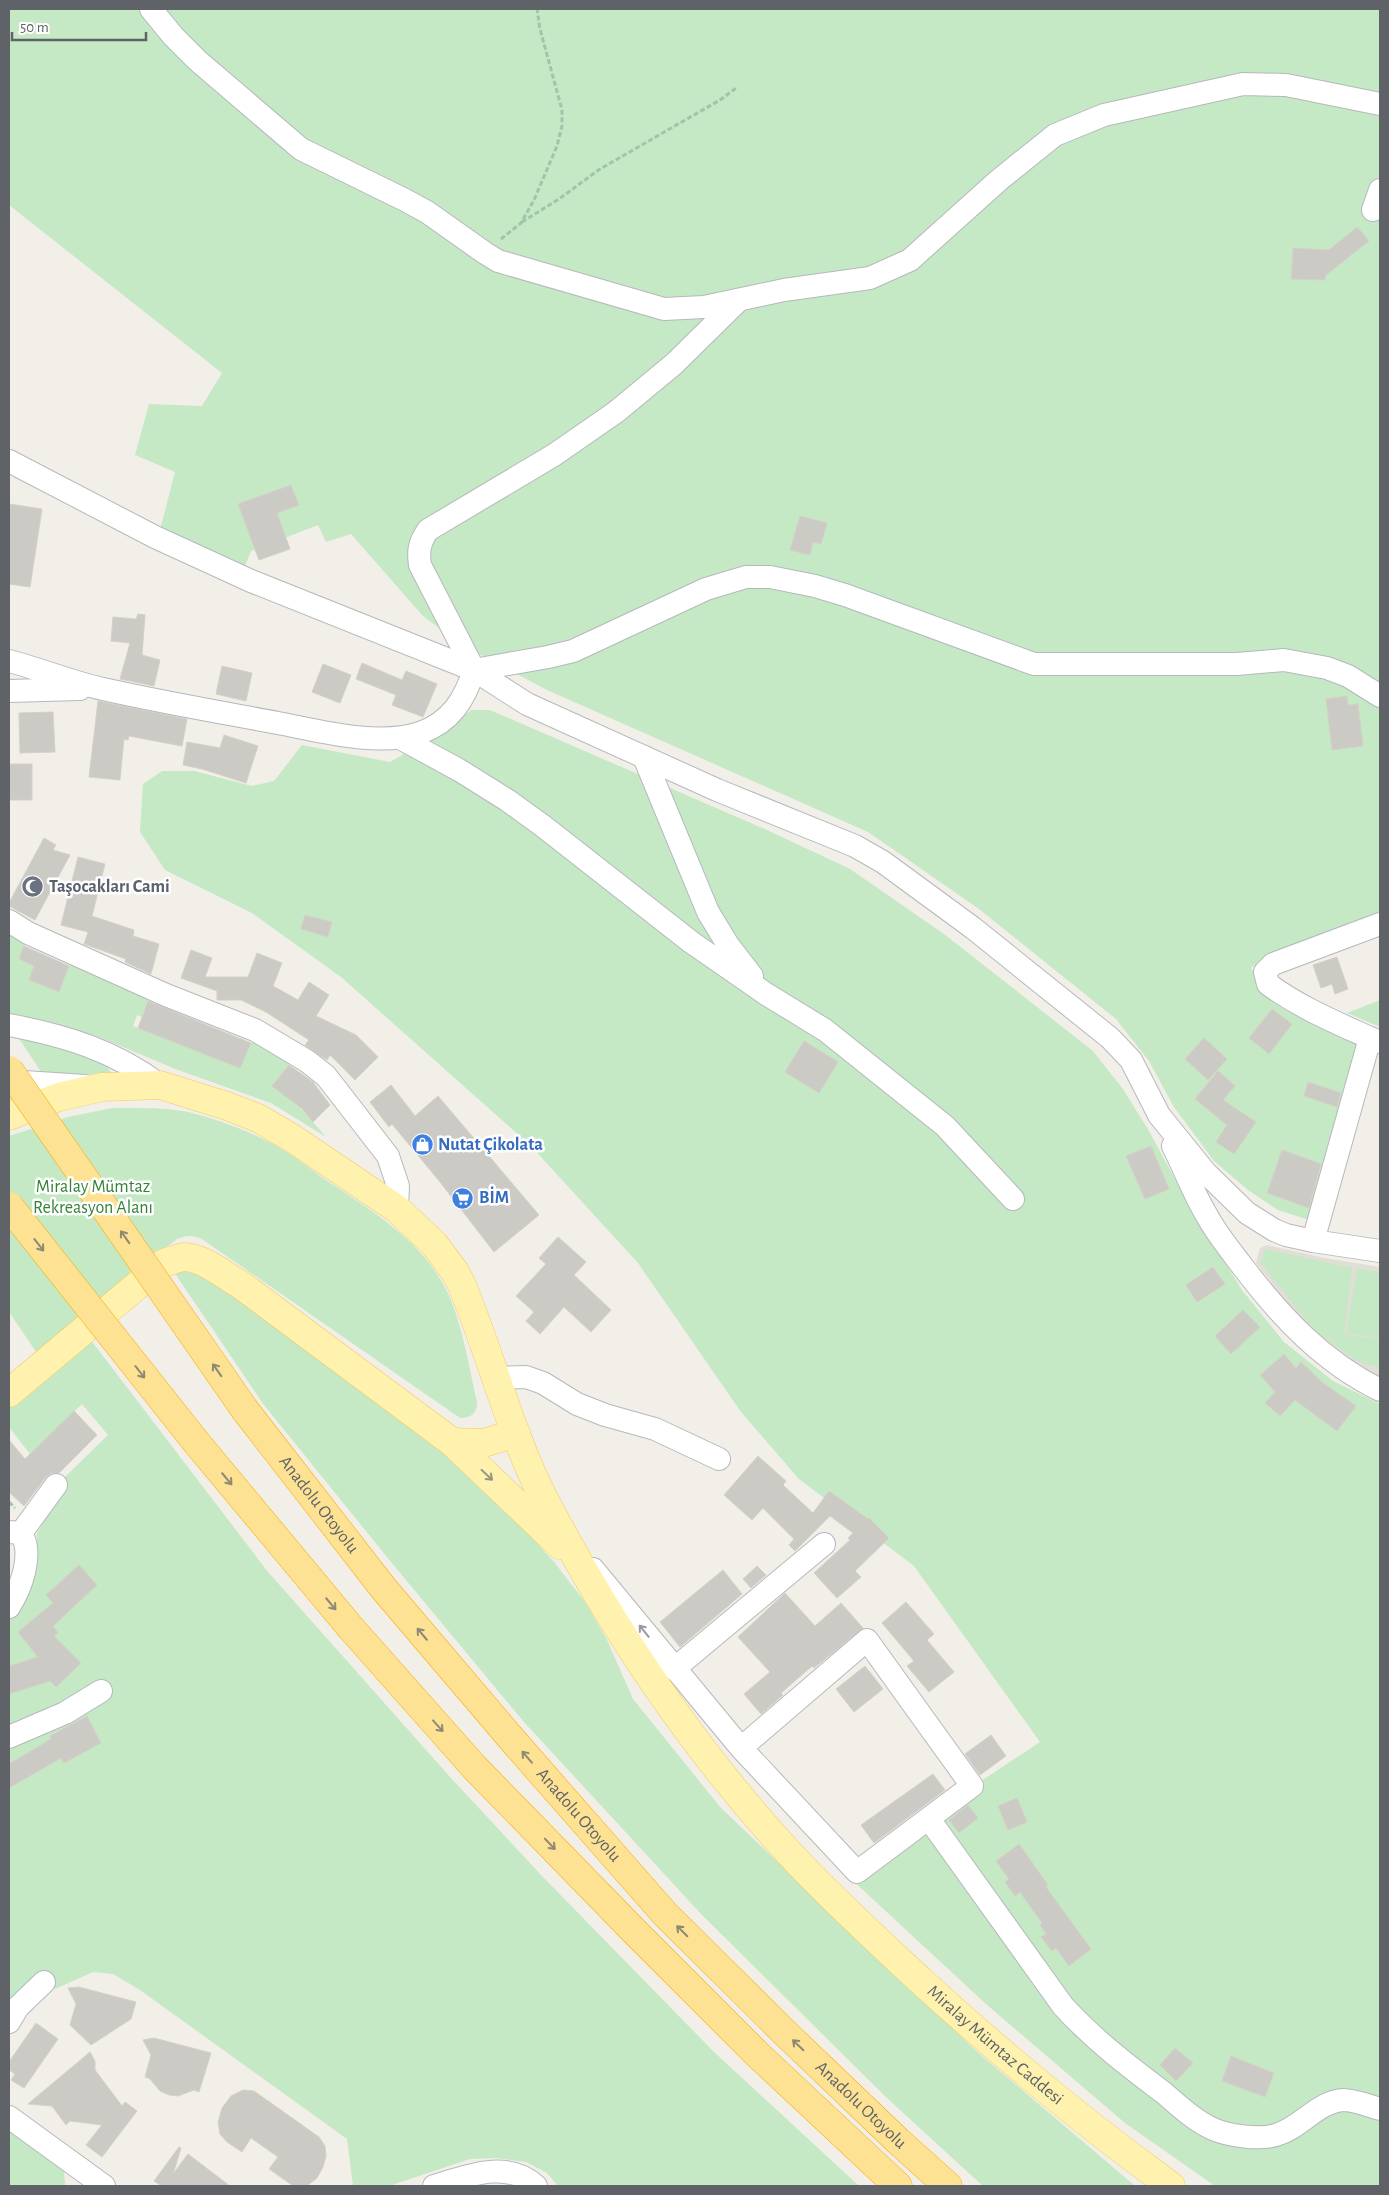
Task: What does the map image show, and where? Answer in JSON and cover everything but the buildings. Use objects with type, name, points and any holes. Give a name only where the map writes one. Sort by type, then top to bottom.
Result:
[{"type":"highway","name":"Anadolu Otoyolu","points":[[9,1070],[245,1410],[384,1589],[514,1743],[665,1914],[783,2031],[948,2186]]},
{"type":"highway","name":"Anadolu Otoyolu","points":[[9,1206],[196,1442],[350,1627],[475,1768],[764,2060],[898,2186]]},
{"type":"main road","points":[[9,1116],[59,1097],[102,1087],[160,1086],[227,1106],[258,1118],[335,1165],[397,1209],[418,1227],[456,1272],[473,1311],[495,1378],[538,1487],[579,1563]]},
{"type":"main road","points":[[9,1393],[164,1263],[185,1257],[208,1265],[241,1286],[452,1442],[579,1563]]},
{"type":"main road","points":[[452,1442],[484,1443],[516,1433]]},
{"type":"main road","name":"Miralay Mümtaz Caddesi","points":[[579,1563],[631,1649],[697,1744],[760,1820],[828,1893],[1005,2055],[1116,2146],[1171,2186]]},
{"type":"street","points":[[151,9],[173,36],[198,61],[301,149],[406,200],[427,212],[488,255],[522,268],[664,309],[704,307],[784,290],[870,278],[891,270],[910,260],[999,180],[1055,135],[1104,115],[1244,84],[1286,85],[1380,104]]},
{"type":"street","points":[[9,661],[101,689],[332,733],[400,738],[427,729],[439,723],[456,709],[467,692],[474,670],[426,580],[418,553],[420,541],[428,530],[440,522],[554,455],[616,412],[674,364],[739,299]]},
{"type":"street","points":[[9,460],[155,537],[251,582],[474,670],[527,704],[717,790],[855,846],[908,879],[1085,1016],[1131,1060],[1205,1213],[1251,1278],[1302,1336],[1356,1378],[1380,1390]]},
{"type":"street","points":[[474,670],[548,658],[573,650],[706,589],[730,580],[756,576],[815,586],[845,595],[1034,664],[1237,664],[1284,660],[1348,676],[1380,696]]},
{"type":"street","points":[[9,691],[101,689]]},
{"type":"street","points":[[400,738],[459,770],[508,800],[691,942],[766,994],[825,1030],[945,1126],[1014,1199]]},
{"type":"street","points":[[644,757],[708,912],[728,945],[766,994]]},
{"type":"street","points":[[9,921],[28,933],[166,995],[255,1030],[307,1061],[326,1076],[388,1156],[398,1186],[397,1209]]},
{"type":"street","points":[[1313,1241],[1375,1040],[1300,1005],[1268,984],[1265,972],[1273,964],[1380,924]]},
{"type":"street","points":[[9,1024],[96,1048],[139,1070],[160,1086]]},
{"type":"street","points":[[9,1081],[102,1087]]},
{"type":"street","points":[[1159,1115],[1206,1172],[1247,1213],[1274,1230],[1313,1241],[1380,1251]]},
{"type":"street","points":[[495,1378],[526,1377],[543,1383],[577,1404],[605,1415],[655,1429],[718,1458]]},
{"type":"street","points":[[9,1607],[21,1584],[24,1569],[26,1540],[15,1533],[56,1485]]},
{"type":"street","points":[[557,1524],[674,1669],[741,1748],[858,1872],[972,1786],[868,1640],[741,1748]]},
{"type":"street","points":[[674,1669],[824,1544]]},
{"type":"street","points":[[9,1737],[65,1713],[101,1691]]},
{"type":"street","points":[[929,1819],[1063,2006],[1080,2025],[1120,2060],[1199,2121],[1213,2129],[1226,2133],[1267,2137],[1288,2130],[1335,2102],[1349,2100],[1380,2108]]},
{"type":"street","points":[[9,2022],[18,2007],[44,1982]]},
{"type":"street","points":[[9,2117],[96,2184]]},
{"type":"street","points":[[434,2186],[492,2171],[522,2175],[536,2186]]},
{"type":"path","points":[[521,223],[534,200],[557,146],[562,126],[562,110],[540,29],[537,9]]},
{"type":"path","points":[[488,255],[502,239],[521,223],[559,199],[600,169],[720,100],[736,88]]},
{"type":"shaded area","points":[[1267,1245],[1325,1258],[1380,1267],[1380,1378],[1353,1364],[1300,1319],[1256,1263],[1260,1248]]},
{"type":"green space","points":[[9,9],[1380,9],[1380,913],[1265,956],[1251,968],[1269,997],[1360,1043],[1312,1221],[1278,1210],[1248,1190],[1214,1161],[1174,1107],[1149,1061],[1116,1019],[979,909],[868,832],[547,690],[462,645],[423,616],[351,534],[326,542],[318,525],[251,551],[245,566],[160,530],[175,472],[135,455],[149,404],[202,406],[222,373],[9,205]]},
{"type":"green space","points":[[471,710],[490,710],[767,830],[850,869],[944,934],[1093,1051],[1123,1089],[1149,1131],[1189,1205],[1242,1290],[1284,1342],[1333,1381],[1380,1404],[1380,2186],[1215,2186],[1125,2123],[986,2004],[850,1878],[972,1787],[1040,1742],[914,1566],[799,1479],[741,1412],[638,1263],[530,1145],[341,977],[252,913],[165,870],[140,832],[143,784],[162,771],[194,771],[252,786],[274,781],[302,745],[390,762],[451,727]]},
{"type":"green space","points":[[9,932],[25,943],[19,959],[34,966],[29,980],[59,992],[71,961],[149,997],[142,1017],[137,1015],[133,1026],[240,1067],[253,1040],[293,1059],[273,1086],[303,1111],[326,1137],[271,1103],[178,1070],[94,1035],[9,1013]]},
{"type":"green space","points":[[1380,1000],[1380,1027],[1347,1013]]},
{"type":"green space","points":[[18,1037],[55,1045],[104,1062],[111,1073],[108,1075],[42,1073]]},
{"type":"green space","name":"Miralay Mümtaz Rekreasyon Alanı","points":[[112,1108],[179,1110],[242,1130],[286,1152],[390,1225],[419,1251],[442,1282],[448,1294],[459,1323],[477,1402],[473,1414],[460,1418],[202,1239],[192,1236],[177,1239],[114,1288],[39,1356],[9,1312],[9,1136],[68,1117]]},
{"type":"green space","points":[[1265,1249],[1352,1268],[1344,1334],[1380,1340],[1380,1368],[1357,1361],[1313,1329],[1261,1263]]},
{"type":"green space","points":[[192,1266],[211,1276],[462,1468],[506,1509],[554,1562],[585,1602],[606,1638],[633,1699],[721,1808],[974,2049],[1135,2186],[983,2186],[889,2100],[702,1915],[524,1722],[264,1405],[172,1269]]},
{"type":"green space","points":[[1357,1268],[1380,1272],[1380,1339],[1346,1333]]},
{"type":"green space","points":[[90,1339],[268,1572],[450,1777],[542,1876],[713,2051],[859,2186],[558,2186],[547,2173],[526,2162],[496,2158],[470,2159],[389,2186],[353,2186],[347,2139],[140,1990],[113,1974],[93,1972],[55,1989],[44,1982],[9,2003],[9,1616],[35,1565],[37,1533],[57,1500],[63,1479],[108,1435],[82,1404],[30,1454],[9,1427],[9,1408]]},
{"type":"green space","points":[[9,2127],[64,2171],[65,2186],[9,2186]]},
{"type":"place","name":"Taşocakları Cami","points":[[33,887]]},
{"type":"place","name":"Nutat Çikolata","points":[[422,1145]]},
{"type":"place","name":"BİM","points":[[463,1198]]}]
